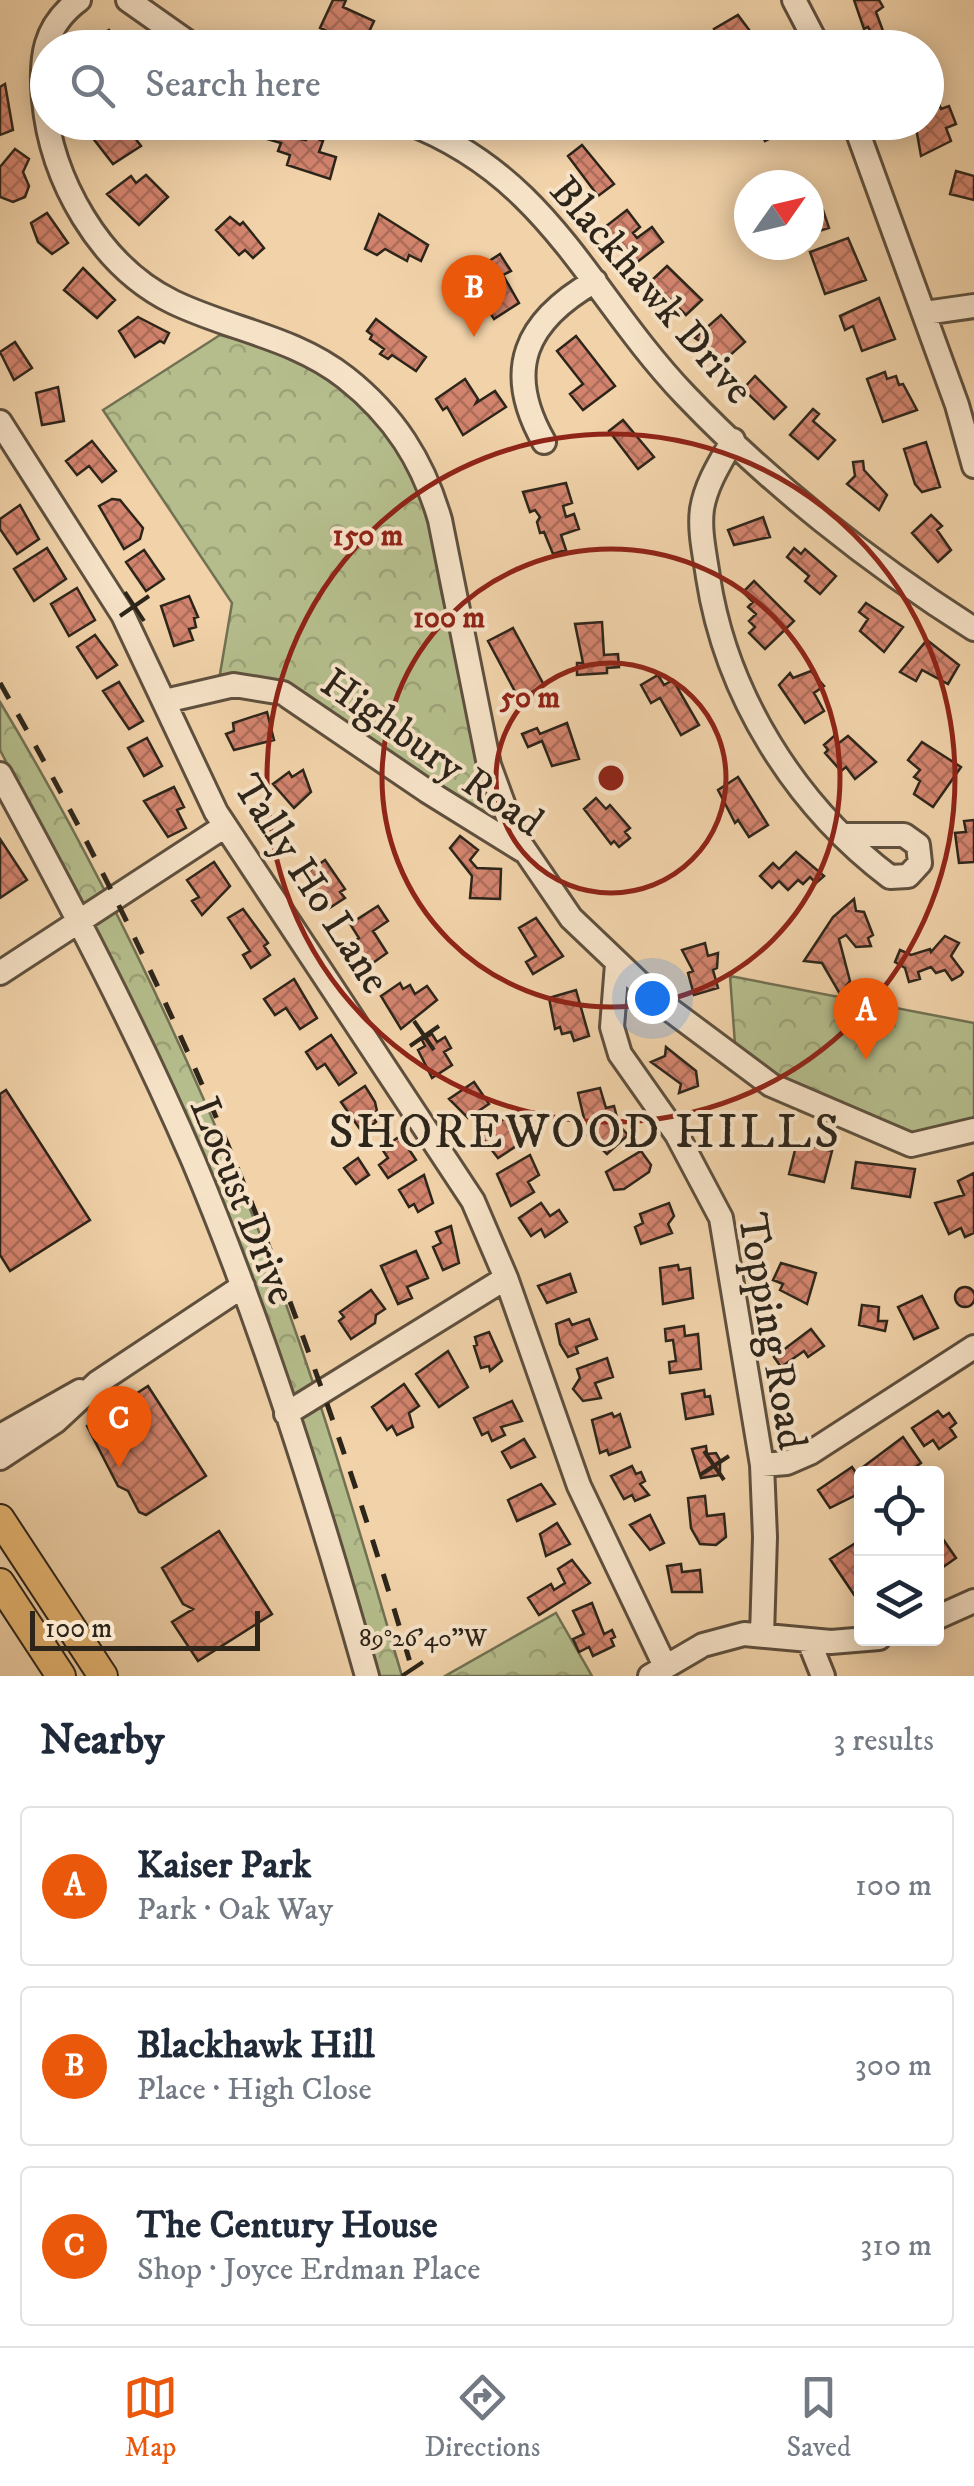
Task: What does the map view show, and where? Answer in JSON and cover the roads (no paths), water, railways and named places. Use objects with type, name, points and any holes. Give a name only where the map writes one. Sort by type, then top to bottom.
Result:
[{"type":"main road","points":[[4,1528],[103,1676]]},
{"type":"main road","points":[[0,1584],[61,1676]]},
{"type":"street","points":[[50,30],[79,0]]},
{"type":"street","points":[[128,0],[170,30]]},
{"type":"street","points":[[794,0],[810,30]]},
{"type":"street","points":[[52,140],[56,167],[75,203],[96,235],[133,274],[170,301],[305,351],[368,395],[403,435],[433,492],[489,765],[525,851]]},
{"type":"street","name":"Blackhawk Drive","points":[[443,140],[467,152],[524,194],[681,391],[734,440],[880,564],[974,629]]},
{"type":"street","points":[[861,140],[957,405],[974,466]]},
{"type":"street","points":[[544,442],[527,408],[522,382],[525,352],[552,312],[595,282]]},
{"type":"street","points":[[925,313],[974,306]]},
{"type":"street","points":[[957,405],[974,384]]},
{"type":"street","name":"Tally Ho Lane","points":[[0,422],[123,615],[225,826],[452,1164],[506,1278],[579,1486],[658,1671]]},
{"type":"street","points":[[734,440],[706,489],[701,529],[725,658],[776,752],[818,809],[846,836]]},
{"type":"street","name":"Highbury Road","points":[[165,701],[234,685],[283,693],[426,792],[525,851],[564,910],[617,964],[650,994],[770,1085],[911,1145],[974,1130]]},
{"type":"street","name":"Locust Drive","points":[[0,774],[80,921],[191,1156],[243,1286],[367,1676]]},
{"type":"street","points":[[0,973],[225,826]]},
{"type":"street","name":"Topping Road","points":[[617,964],[612,1027],[620,1054],[677,1135],[721,1218],[762,1465],[762,1635]]},
{"type":"street","points":[[616,1009],[650,994]]},
{"type":"street","points":[[286,1414],[506,1278]]},
{"type":"street","points":[[0,1458],[50,1425],[97,1384],[243,1286]]},
{"type":"street","points":[[762,1465],[810,1454],[974,1347]]},
{"type":"street","points":[[0,1436],[48,1406],[97,1384]]},
{"type":"street","points":[[944,1614],[974,1600]]},
{"type":"street","points":[[658,1671],[714,1641],[762,1635],[809,1641],[854,1639]]},
{"type":"street","points":[[809,1641],[823,1676]]},
{"type":"railway","points":[[0,683],[127,922],[237,1167],[332,1419],[414,1676]]},
{"type":"place","name":"Blackhawk Hill","points":[[474,337]]},
{"type":"place","name":"Kaiser Park","points":[[866,1060]]},
{"type":"place","name":"The Century House","points":[[119,1468]]},
{"type":"district","name":"SHOREWOOD HILLS","points":[[585,1130]]}]
